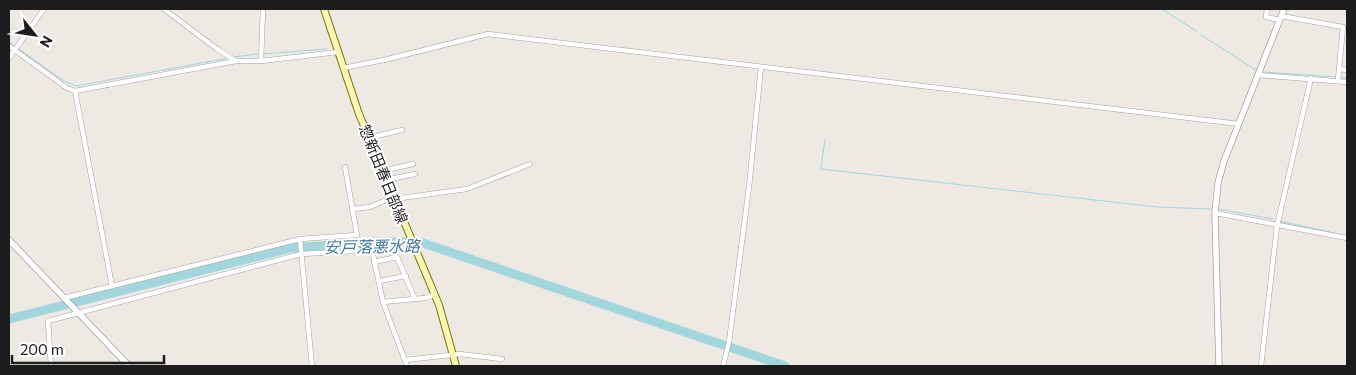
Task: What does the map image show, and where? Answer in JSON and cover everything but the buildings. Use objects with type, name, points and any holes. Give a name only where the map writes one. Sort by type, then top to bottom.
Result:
[{"type":"main road","name":"惣新田春日部線","points":[[324,9],[368,138],[439,305],[456,366]]},
{"type":"street","points":[[9,58],[44,9]]},
{"type":"street","points":[[164,9],[236,61]]},
{"type":"street","points":[[261,62],[263,9]]},
{"type":"street","points":[[1267,9],[1266,17],[1343,27],[1338,80]]},
{"type":"street","points":[[1219,366],[1215,214],[1218,183],[1284,9]]},
{"type":"street","points":[[343,68],[384,60],[488,34],[1239,124]]},
{"type":"street","points":[[9,46],[67,88],[75,91],[236,61],[261,62],[338,52]]},
{"type":"street","points":[[723,366],[729,342],[762,67]]},
{"type":"street","points":[[1339,69],[1347,70]]},
{"type":"street","points":[[1258,75],[1347,82]]},
{"type":"street","points":[[1261,366],[1277,226],[1311,78]]},
{"type":"street","points":[[75,91],[112,286]]},
{"type":"street","points":[[368,138],[402,130]]},
{"type":"street","points":[[382,171],[413,164]]},
{"type":"street","points":[[352,209],[370,207],[393,198],[467,189],[530,164]]},
{"type":"street","points":[[65,299],[300,239],[357,235],[345,167]]},
{"type":"street","points":[[386,180],[415,174]]},
{"type":"street","points":[[1215,214],[1347,238]]},
{"type":"street","points":[[300,239],[312,366]]},
{"type":"street","points":[[9,240],[128,366]]},
{"type":"street","points":[[51,366],[48,321],[76,311],[301,254],[372,250],[383,302],[407,366]]},
{"type":"street","points":[[374,262],[396,257],[415,299]]},
{"type":"street","points":[[379,281],[406,276]]},
{"type":"street","points":[[383,302],[434,295]]},
{"type":"street","points":[[405,360],[460,354],[502,360]]},
{"type":"waterway","points":[[1162,9],[1196,31]]},
{"type":"waterway","points":[[1201,35],[1256,70]]},
{"type":"waterway","points":[[9,42],[64,81],[76,86],[229,58]]},
{"type":"waterway","points":[[263,54],[327,49]]},
{"type":"waterway","points":[[233,57],[259,54]]},
{"type":"waterway","points":[[1263,72],[1336,77]]},
{"type":"waterway","points":[[1341,78],[1347,78]]},
{"type":"waterway","points":[[825,139],[821,169],[1157,207],[1210,209]]},
{"type":"waterway","points":[[1219,209],[1273,219]]},
{"type":"waterway","points":[[1280,221],[1347,236]]},
{"type":"waterway","name":"安戸落悪水路","points":[[9,319],[291,248],[374,242],[420,242],[785,366]]}]
